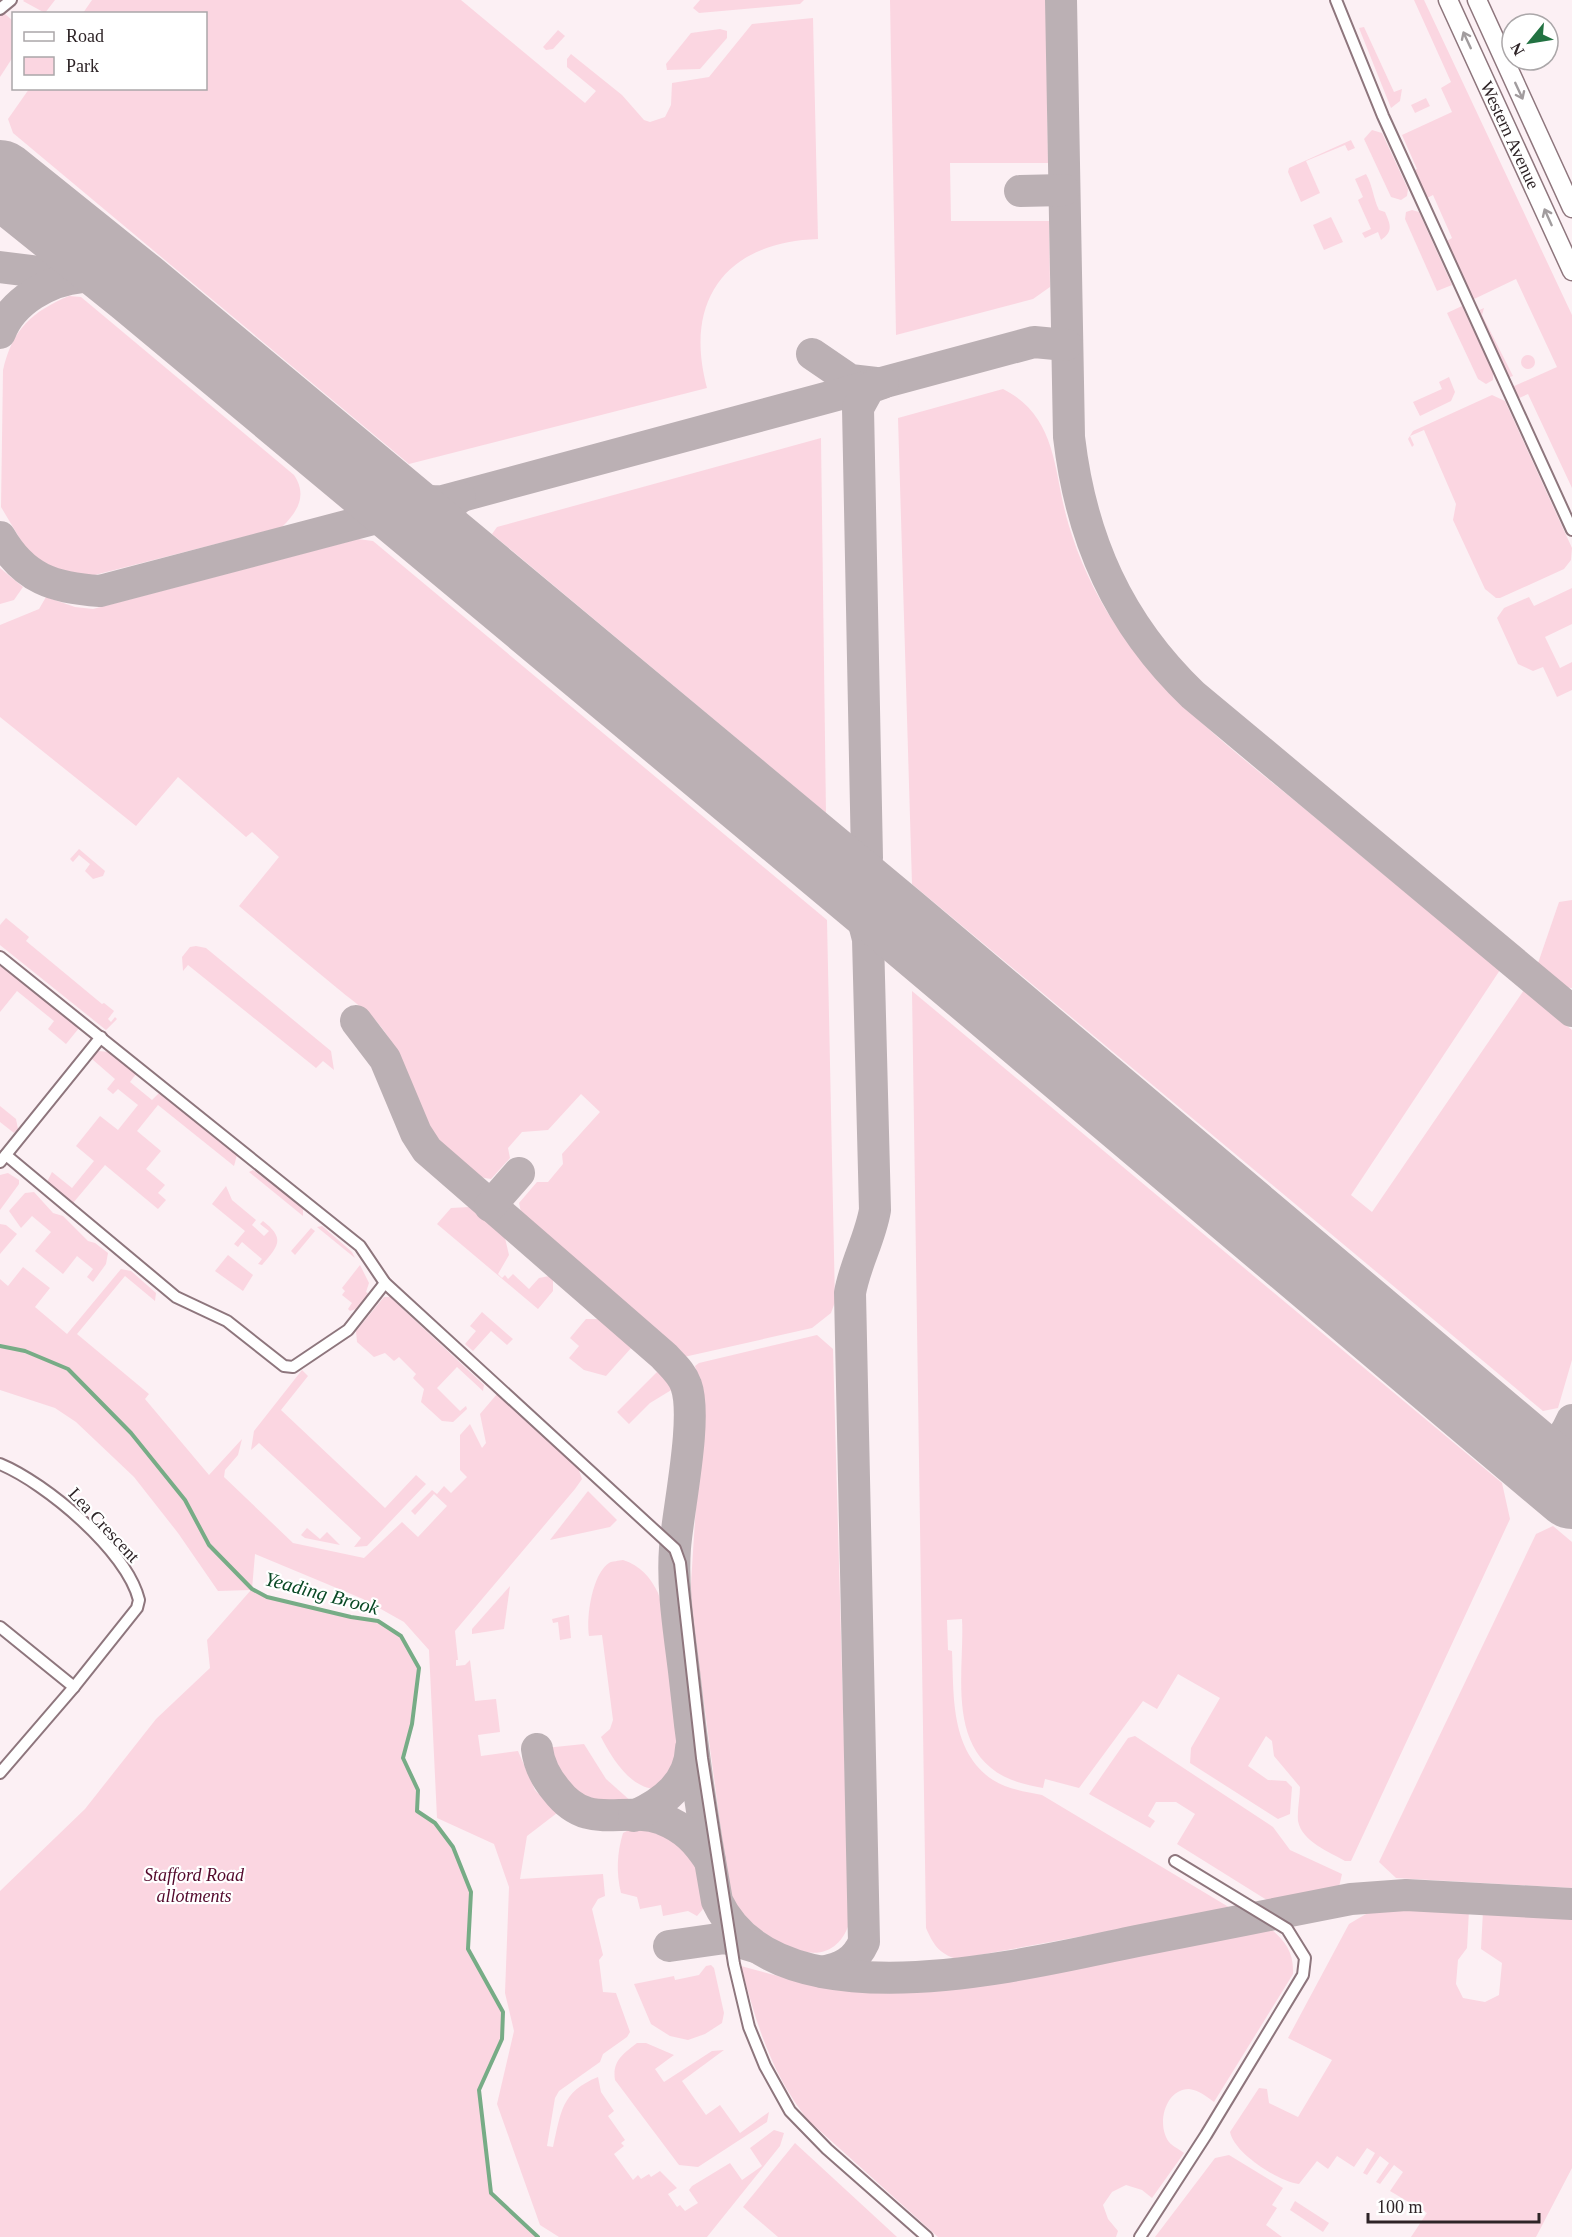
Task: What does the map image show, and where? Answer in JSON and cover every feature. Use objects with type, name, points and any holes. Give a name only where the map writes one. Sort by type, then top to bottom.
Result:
[{"type":"highway","name":"Western Avenue","points":[[1448,0],[1572,271]]},
{"type":"highway","name":"Western Avenue","points":[[1477,0],[1572,208]]},
{"type":"street","points":[[0,9],[12,0]]},
{"type":"street","points":[[1336,0],[1385,121],[1572,530]]},
{"type":"street","points":[[0,957],[360,1246],[386,1283],[677,1552],[706,1782],[734,1964],[749,2027],[765,2066],[790,2111],[826,2149],[927,2237]]},
{"type":"street","points":[[101,1037],[3,1159],[176,1297],[227,1321],[284,1366],[293,1367],[348,1330],[386,1283]]},
{"type":"street","name":"Lea Crescent","points":[[0,1464],[46,1489],[67,1506],[109,1551],[137,1589],[139,1600],[137,1608],[74,1688],[0,1773]]},
{"type":"street","points":[[0,1627],[74,1688]]},
{"type":"street","points":[[1140,2237],[1206,2135],[1304,1975],[1305,1958],[1287,1929],[1175,1861]]},
{"type":"green space","points":[[24,0],[55,0],[46,12],[43,12]]},
{"type":"green space","points":[[92,0],[461,0],[585,103],[596,91],[567,67],[567,59],[571,54],[622,95],[644,120],[650,122],[665,117],[671,105],[672,83],[709,77],[752,24],[813,18],[818,239],[786,243],[759,251],[737,264],[719,281],[708,303],[701,328],[701,356],[707,388],[409,464],[13,133],[8,119],[28,90],[207,90],[207,12],[84,12]]},
{"type":"green space","points":[[700,0],[804,0],[800,4],[699,13],[693,8]]},
{"type":"green space","points":[[890,0],[1046,0],[1048,163],[950,163],[951,221],[1049,221],[1050,287],[1033,299],[896,335]]},
{"type":"green space","points":[[1414,0],[1424,0],[1572,315],[1572,488],[1528,394],[1517,399],[1512,387],[1557,367],[1516,279],[1472,300],[1445,242],[1452,238],[1433,195],[1425,199],[1412,171],[1417,169],[1402,135],[1452,112],[1441,88],[1451,82]]},
{"type":"green space","points":[[4,13],[12,20],[12,59],[0,77],[0,16]]},
{"type":"green space","points":[[1364,27],[1394,92],[1402,89],[1400,101],[1391,108],[1359,28]]},
{"type":"green space","points":[[720,29],[727,31],[727,38],[700,69],[667,70],[666,64],[691,33]]},
{"type":"green space","points":[[558,30],[565,36],[553,49],[546,50],[543,47]]},
{"type":"green space","points":[[1426,98],[1430,106],[1415,113],[1411,105]]},
{"type":"green space","points":[[1372,130],[1382,133],[1408,189],[1407,196],[1401,200],[1391,197],[1364,139]]},
{"type":"green space","points":[[1351,140],[1355,148],[1348,151],[1345,145],[1306,161],[1320,193],[1301,202],[1288,172],[1289,168]]},
{"type":"green space","points":[[1366,174],[1379,210],[1385,212],[1389,224],[1388,234],[1381,240],[1378,232],[1365,238],[1362,233],[1371,229],[1358,200],[1363,197],[1355,179]]},
{"type":"green space","points":[[1412,210],[1419,212],[1452,285],[1437,291],[1405,219],[1406,212]]},
{"type":"green space","points":[[1331,217],[1343,242],[1324,250],[1313,225]]},
{"type":"green space","points":[[69,296],[81,297],[294,475],[300,490],[299,503],[292,516],[282,527],[83,578],[57,569],[29,554],[1,507],[3,370],[12,343],[26,323],[45,308]]},
{"type":"green space","points":[[1462,306],[1493,372],[1493,380],[1486,384],[1478,379],[1447,313]]},
{"type":"green space","points":[[1484,308],[1482,315],[1513,376],[1507,378],[1477,311]]},
{"type":"green space","points":[[1525,355],[1531,355],[1535,362],[1531,369],[1525,369],[1521,365],[1521,359]]},
{"type":"green space","points":[[1449,377],[1455,392],[1451,401],[1420,416],[1413,402],[1442,389],[1439,382]]},
{"type":"green space","points":[[1003,389],[1021,401],[1035,415],[1044,431],[1051,448],[1077,551],[1113,621],[1153,674],[1223,742],[1500,970],[1351,1195],[1372,1212],[1524,990],[1572,1030],[1572,1360],[1558,1408],[1543,1411],[912,884],[898,418]]},
{"type":"green space","points":[[1492,395],[1505,401],[1572,548],[1571,560],[1564,569],[1500,598],[1496,598],[1485,589],[1453,520],[1456,504],[1424,430],[1410,436],[1414,445],[1412,447],[1408,439],[1413,431]]},
{"type":"green space","points":[[821,438],[826,813],[492,534],[497,527]]},
{"type":"green space","points":[[358,539],[373,541],[827,920],[835,1302],[831,1313],[812,1328],[684,1357],[522,1217],[519,1203],[537,1182],[548,1182],[563,1164],[562,1154],[600,1112],[581,1094],[548,1130],[522,1132],[508,1148],[510,1158],[491,1179],[469,1172],[451,1158],[437,1139],[424,1116],[393,1045],[377,1022],[239,906],[279,857],[252,832],[246,837],[178,777],[136,826],[0,717],[0,625],[39,609],[46,597],[75,607],[93,609]]},
{"type":"green space","points":[[0,568],[23,587],[14,600],[0,604]]},
{"type":"green space","points":[[1572,588],[1572,624],[1545,637],[1560,668],[1572,662],[1572,690],[1557,697],[1543,667],[1533,671],[1518,664],[1497,618],[1504,608],[1529,597],[1534,606]]},
{"type":"green space","points":[[79,849],[105,871],[103,876],[93,879],[85,871],[90,864],[79,855],[73,862],[70,859]]},
{"type":"green space","points":[[1572,900],[1572,988],[1561,987],[1537,966],[1559,902]]},
{"type":"green space","points":[[6,918],[29,937],[26,941],[102,1004],[104,1003],[114,1011],[108,1019],[111,1022],[115,1017],[117,1019],[106,1030],[0,945],[0,925]]},
{"type":"green space","points":[[190,947],[206,948],[331,1051],[334,1070],[323,1061],[316,1068],[188,965],[183,971],[182,957]]},
{"type":"green space","points":[[0,965],[79,1028],[66,1044],[48,1029],[54,1021],[17,991],[0,1012]]},
{"type":"green space","points":[[912,991],[1502,1483],[1510,1519],[1351,1861],[1345,1861],[1325,1850],[1305,1835],[1298,1821],[1300,1787],[1274,1756],[1272,1741],[1266,1736],[1248,1766],[1268,1780],[1286,1781],[1292,1787],[1290,1814],[1278,1819],[1190,1763],[1191,1748],[1220,1698],[1178,1674],[1157,1709],[1143,1701],[1079,1788],[1045,1779],[1043,1788],[1028,1785],[1012,1780],[990,1767],[976,1751],[967,1731],[961,1686],[962,1619],[947,1620],[948,1650],[952,1651],[957,1722],[969,1754],[979,1768],[1004,1786],[1042,1795],[1232,1909],[957,1959],[941,1951],[934,1944],[926,1928]]},
{"type":"green space","points":[[98,1051],[111,1052],[136,1074],[130,1082],[152,1100],[160,1092],[237,1155],[234,1166],[158,1105],[137,1131],[161,1151],[146,1169],[165,1185],[158,1193],[166,1200],[158,1209],[105,1165],[73,1203],[47,1182],[52,1172],[72,1188],[94,1161],[76,1146],[100,1116],[118,1130],[138,1105],[118,1089],[113,1094],[107,1089],[115,1079],[92,1059]]},
{"type":"green space","points":[[0,1106],[16,1119],[18,1129],[14,1133],[0,1122]]},
{"type":"green space","points":[[253,1170],[303,1207],[303,1216],[249,1172]]},
{"type":"green space","points":[[8,1173],[19,1180],[19,1184],[0,1210],[0,1175]]},
{"type":"green space","points":[[226,1186],[232,1200],[256,1220],[252,1225],[264,1236],[269,1231],[260,1224],[263,1221],[275,1233],[277,1243],[262,1265],[258,1264],[262,1259],[242,1242],[238,1247],[234,1244],[245,1231],[212,1204]]},
{"type":"green space","points":[[34,1192],[53,1213],[63,1216],[88,1241],[95,1243],[108,1253],[106,1264],[93,1282],[87,1277],[93,1269],[77,1256],[63,1274],[35,1251],[51,1232],[32,1216],[21,1228],[9,1211],[25,1193]]},
{"type":"green space","points":[[469,1207],[505,1238],[509,1255],[498,1274],[502,1278],[505,1275],[508,1279],[513,1274],[529,1289],[539,1278],[549,1276],[553,1279],[553,1291],[538,1309],[437,1224],[451,1208]]},
{"type":"green space","points":[[0,1224],[6,1225],[17,1234],[0,1254]]},
{"type":"green space","points":[[322,1226],[352,1252],[355,1258],[317,1227]]},
{"type":"green space","points":[[311,1228],[315,1231],[295,1255],[291,1251]]},
{"type":"green space","points":[[228,1255],[253,1275],[243,1291],[215,1271]]},
{"type":"green space","points":[[360,1265],[369,1283],[366,1292],[369,1294],[356,1309],[350,1311],[348,1309],[352,1303],[342,1295],[345,1291],[342,1288]]},
{"type":"green space","name":"Stafford Road allotments","points":[[23,1267],[50,1288],[35,1307],[67,1334],[121,1269],[131,1271],[156,1293],[155,1301],[125,1276],[77,1334],[149,1394],[145,1399],[209,1475],[242,1439],[238,1455],[225,1470],[224,1477],[293,1543],[364,1558],[402,1522],[418,1537],[447,1506],[434,1494],[415,1515],[411,1511],[432,1490],[437,1494],[444,1486],[451,1493],[467,1477],[460,1470],[460,1435],[470,1424],[482,1448],[486,1443],[480,1414],[497,1394],[501,1394],[577,1465],[582,1479],[575,1489],[455,1631],[458,1660],[456,1660],[456,1666],[465,1665],[470,1660],[475,1701],[496,1699],[500,1732],[478,1735],[481,1756],[518,1751],[535,1790],[557,1813],[527,1836],[520,1879],[603,1874],[605,1896],[598,1899],[592,1909],[603,1955],[599,1960],[603,1992],[616,1993],[630,2032],[627,2037],[603,2054],[600,2062],[559,2091],[555,2098],[547,2146],[553,2147],[561,2113],[570,2097],[576,2089],[598,2077],[601,2092],[614,2111],[608,2116],[625,2140],[621,2143],[624,2146],[614,2154],[633,2180],[638,2175],[641,2179],[649,2174],[651,2177],[660,2171],[677,2188],[668,2194],[677,2207],[680,2205],[685,2211],[698,2203],[689,2190],[692,2186],[730,2163],[742,2180],[762,2166],[750,2148],[774,2130],[784,2133],[780,2146],[707,2237],[559,2237],[540,2225],[497,2104],[514,2031],[505,1993],[509,1887],[494,1844],[437,1818],[429,1650],[404,1622],[363,1599],[255,1554],[252,1589],[267,1597],[378,1621],[401,1636],[419,1668],[412,1724],[403,1758],[418,1790],[417,1811],[435,1823],[453,1847],[471,1892],[468,1949],[503,2012],[502,2039],[479,2090],[491,2193],[538,2237],[0,2237],[0,1891],[85,1809],[156,1719],[210,1668],[207,1640],[251,1590],[218,1591],[178,1533],[134,1477],[76,1422],[55,1408],[0,1390],[0,1279],[8,1286]]},
{"type":"green space","points":[[384,1297],[390,1297],[484,1385],[483,1391],[457,1367],[437,1388],[460,1411],[466,1406],[467,1409],[453,1422],[442,1421],[421,1402],[424,1389],[413,1378],[416,1374],[399,1357],[394,1361],[385,1353],[374,1357],[357,1342],[356,1331]]},
{"type":"green space","points":[[482,1312],[513,1339],[507,1345],[491,1331],[473,1351],[465,1344],[476,1331],[470,1326]]},
{"type":"green space","points":[[586,1319],[601,1319],[632,1347],[606,1376],[584,1370],[569,1358],[579,1346],[570,1338]]},
{"type":"green space","points":[[817,1335],[833,1349],[849,1924],[838,1942],[824,1951],[807,1952],[789,1947],[771,1938],[740,1911],[730,1897],[690,1599],[703,1394],[695,1366],[699,1363]]},
{"type":"green space","points":[[302,1370],[308,1376],[281,1410],[385,1508],[416,1475],[426,1484],[367,1546],[354,1547],[361,1538],[259,1443],[251,1450],[254,1431]]},
{"type":"green space","points":[[659,1370],[673,1389],[650,1403],[629,1424],[617,1412]]},
{"type":"green space","points":[[588,1491],[617,1520],[610,1527],[550,1540]]},
{"type":"green space","points":[[1553,1526],[1572,1542],[1572,1888],[1396,1878],[1379,1862],[1536,1534]]},
{"type":"green space","points":[[307,1528],[320,1539],[327,1532],[340,1545],[305,1538],[301,1535]]},
{"type":"green space","points":[[623,1560],[635,1565],[644,1573],[658,1593],[672,1672],[678,1752],[669,1773],[653,1789],[628,1776],[616,1762],[601,1737],[610,1729],[613,1720],[602,1635],[589,1636],[588,1619],[594,1586],[598,1577],[610,1562]]},
{"type":"green space","points":[[510,1586],[504,1629],[472,1634],[472,1629]]},
{"type":"green space","points":[[569,1615],[571,1638],[560,1640],[558,1622],[553,1623],[552,1619]]},
{"type":"green space","points":[[1135,1736],[1273,1827],[1290,1850],[1342,1874],[1339,1887],[1270,1902],[1177,1844],[1195,1814],[1176,1802],[1156,1802],[1148,1816],[1155,1821],[1150,1828],[1089,1794],[1128,1738]]},
{"type":"green space","points":[[584,1744],[606,1779],[633,1803],[603,1803],[590,1799],[578,1794],[558,1776],[545,1748]]},
{"type":"green space","points":[[635,1827],[672,1838],[692,1858],[699,1877],[703,1909],[697,1916],[688,1911],[663,1916],[661,1905],[640,1909],[637,1897],[621,1893],[618,1855],[621,1840],[623,1833]]},
{"type":"green space","points":[[1399,1906],[1469,1910],[1467,1948],[1458,1960],[1456,1984],[1463,1998],[1485,2002],[1499,1995],[1502,1963],[1481,1949],[1483,1911],[1572,1917],[1572,2168],[1536,2237],[1411,2237],[1427,2213],[1390,2191],[1403,2172],[1394,2165],[1380,2184],[1376,2182],[1389,2163],[1380,2156],[1367,2175],[1363,2173],[1375,2153],[1367,2148],[1354,2167],[1337,2156],[1328,2169],[1317,2161],[1299,2184],[1280,2178],[1258,2165],[1233,2140],[1230,2132],[1259,2088],[1267,2089],[1269,2103],[1298,2117],[1332,2060],[1288,2038],[1349,1924],[1371,1911]]},
{"type":"green space","points":[[1271,1929],[1288,1948],[1293,1974],[1214,2102],[1199,2092],[1189,2089],[1174,2095],[1169,2101],[1163,2118],[1165,2135],[1170,2143],[1184,2153],[1152,2198],[1142,2190],[1126,2185],[1112,2192],[1103,2205],[1108,2219],[1118,2231],[1116,2237],[938,2237],[808,2120],[774,2066],[741,1966],[793,1980],[845,1989],[974,1985]]},
{"type":"green space","points":[[711,1965],[714,1968],[724,2013],[722,2023],[705,2034],[688,2040],[670,2036],[651,2024],[634,1984],[674,1976],[675,1980],[699,1975],[706,1966]]},
{"type":"green space","points":[[637,2043],[646,2043],[674,2055],[655,2069],[664,2082],[712,2051],[724,2050],[682,2081],[706,2115],[720,2105],[740,2133],[769,2112],[767,2122],[698,2167],[679,2165],[615,2080],[617,2063]]},
{"type":"green space","points":[[795,2143],[897,2237],[778,2237],[743,2207]]},
{"type":"green space","points":[[1229,2155],[1283,2188],[1272,2205],[1277,2208],[1266,2225],[1282,2237],[1155,2237],[1215,2158]]},
{"type":"green space","points":[[1295,2201],[1329,2223],[1323,2232],[1290,2210]]},
{"type":"waterway","name":"Yeading Brook","points":[[0,1346],[25,1351],[68,1369],[131,1433],[185,1500],[209,1545],[252,1589],[267,1597],[378,1621],[401,1636],[419,1668],[412,1724],[403,1758],[418,1790],[417,1811],[435,1823],[453,1847],[471,1892],[468,1949],[503,2012],[502,2039],[479,2090],[491,2193],[538,2237]]},
{"type":"taxiway","points":[[1061,0],[1069,437],[1083,510],[1107,577],[1124,609],[1144,639],[1193,695],[1572,1011]]},
{"type":"taxiway","points":[[0,185],[13,188]]},
{"type":"taxiway","points":[[1020,191],[1064,190]]},
{"type":"taxiway","points":[[0,267],[71,276]]},
{"type":"taxiway","points":[[0,333],[13,311],[33,294],[69,279],[89,277],[137,288]]},
{"type":"taxiway","points":[[345,462],[390,492],[413,499],[443,501],[1034,342],[1066,345]]},
{"type":"taxiway","points":[[812,354],[850,380],[876,383]]},
{"type":"taxiway","points":[[829,867],[849,873],[863,865],[867,858],[858,408],[869,388],[883,383]]},
{"type":"taxiway","points":[[460,497],[451,505],[446,514],[444,531],[452,548],[467,563]]},
{"type":"taxiway","points":[[0,537],[19,563],[42,579],[68,587],[100,591],[388,515],[404,517],[423,527]]},
{"type":"taxiway","points":[[814,854],[833,872],[855,902],[868,939],[875,1210],[850,1293],[864,1942],[856,1955],[847,1963],[822,1972]]},
{"type":"taxiway","points":[[867,872],[877,901],[899,923]]},
{"type":"taxiway","points":[[356,1021],[385,1059],[416,1133],[427,1150],[664,1356],[677,1369],[686,1385],[689,1400],[689,1441],[675,1548],[674,1578],[678,1625],[698,1786],[717,1901],[748,1940],[793,1964],[848,1976],[909,1977],[973,1972],[1035,1962],[1351,1899],[1406,1895],[1572,1904]]},
{"type":"taxiway","points":[[490,1206],[519,1173]]},
{"type":"taxiway","points":[[1515,1444],[1535,1449],[1550,1447],[1562,1438],[1572,1420]]},
{"type":"taxiway","points":[[634,1816],[655,1805],[673,1790],[686,1772],[691,1748]]},
{"type":"taxiway","points":[[537,1749],[546,1776],[568,1803],[581,1811],[593,1814],[647,1815],[662,1819],[690,1836],[710,1861]]},
{"type":"taxiway","points":[[669,1946],[725,1938],[755,1947]]},
{"type":"runway","points":[[0,178],[137,288],[899,923],[1572,1491]]}]
